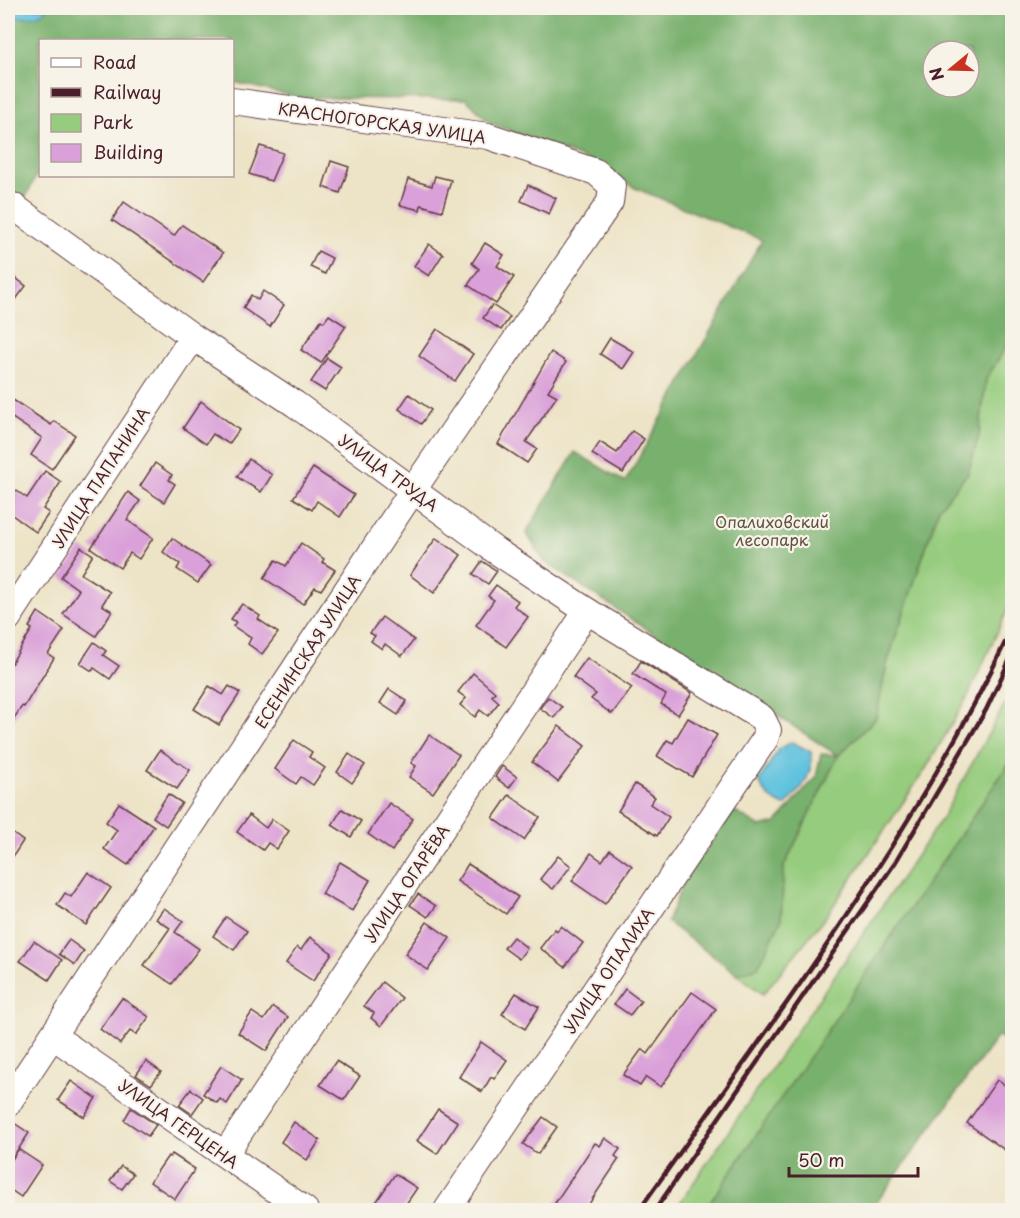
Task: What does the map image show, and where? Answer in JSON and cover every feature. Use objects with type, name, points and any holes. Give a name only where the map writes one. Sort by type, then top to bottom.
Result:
[{"type":"street","name":"КРАСНОГОРСКАЯ УЛИЦА","points":[[234,101],[488,136],[596,171],[612,186],[610,202]]},
{"type":"street","name":"ЕСЕНИНСКАЯ УЛИЦА","points":[[8,1103],[413,490],[610,202]]},
{"type":"street","name":"УЛИЦА ТРУДА","points":[[13,206],[193,337],[295,404],[496,551],[587,611],[762,718],[768,730]]},
{"type":"street","name":"УЛИЦА ПАПАНИНА","points":[[8,618],[193,337]]},
{"type":"street","name":"УЛИЦА ОГАРЁВА","points":[[225,1154],[587,611]]},
{"type":"street","name":"УЛИЦА ОПАЛИХА","points":[[447,1210],[765,739],[768,730]]},
{"type":"street","name":"УЛИЦА ГЕРЦЕНА","points":[[53,1036],[305,1210]]},
{"type":"green space","name":"Опалиховский лесопарк","points":[[8,8],[12,8],[13,17],[43,13],[49,8],[1012,8],[1012,337],[986,379],[979,435],[968,473],[939,508],[887,663],[876,718],[838,756],[784,866],[781,920],[758,967],[737,974],[667,922],[687,874],[734,811],[760,827],[776,823],[816,777],[821,754],[837,755],[545,562],[526,533],[575,452],[625,482],[762,240],[635,188],[603,166],[490,123],[466,99],[300,98],[234,82],[234,39],[39,39],[39,170],[25,199],[8,207]]},
{"type":"green space","points":[[1012,337],[1012,600],[967,698],[925,770],[827,915],[763,994],[737,974],[758,967],[781,920],[784,866],[838,756],[876,718],[887,663],[939,508],[968,473],[979,435],[986,379]]},
{"type":"green space","points":[[1012,691],[1012,759],[1001,779],[705,1210],[675,1210],[942,818]]},
{"type":"green space","points":[[1012,759],[1012,1042],[998,1036],[871,1210],[705,1210]]},
{"type":"water","points":[[12,8],[49,8],[32,17],[13,17]]},
{"type":"water","points":[[792,742],[811,752],[811,760],[805,782],[785,806],[768,796],[759,780],[779,749]]},
{"type":"building","points":[[260,146],[283,153],[271,181],[249,174]]},
{"type":"building","points":[[331,161],[349,167],[340,193],[323,187]]},
{"type":"building","points":[[435,176],[451,180],[442,211],[421,205],[420,210],[400,205],[408,179],[432,186]]},
{"type":"building","points":[[528,185],[556,198],[549,214],[521,201]]},
{"type":"building","points":[[124,202],[174,236],[182,225],[223,253],[203,282],[112,220]]},
{"type":"building","points":[[485,243],[504,255],[497,266],[514,277],[496,304],[468,285],[479,269],[472,263]]},
{"type":"building","points":[[429,244],[443,254],[429,276],[414,266]]},
{"type":"building","points":[[318,251],[332,258],[325,274],[310,267]]},
{"type":"building","points":[[8,272],[26,286],[8,310]]},
{"type":"building","points":[[263,291],[284,305],[270,327],[243,308],[251,295],[258,300]]},
{"type":"building","points":[[492,305],[510,317],[501,330],[483,318]]},
{"type":"building","points":[[329,315],[346,326],[321,363],[301,350],[321,320],[324,322]]},
{"type":"building","points":[[437,329],[473,354],[455,381],[419,356]]},
{"type":"building","points":[[610,338],[634,352],[623,369],[600,354]]},
{"type":"building","points":[[551,352],[566,362],[548,391],[557,396],[526,442],[537,449],[527,463],[498,444]]},
{"type":"building","points":[[327,358],[341,367],[325,391],[311,382]]},
{"type":"building","points":[[409,394],[431,410],[421,424],[399,409]]},
{"type":"building","points":[[13,400],[51,425],[54,421],[75,435],[52,469],[31,455],[42,438],[8,415],[8,409]]},
{"type":"building","points":[[201,401],[239,430],[229,444],[213,434],[206,444],[183,428]]},
{"type":"building","points":[[632,431],[644,439],[623,473],[592,454],[600,442],[617,453]]},
{"type":"building","points":[[249,459],[272,475],[261,492],[237,477]]},
{"type":"building","points":[[155,463],[172,475],[169,480],[175,484],[164,502],[140,486]]},
{"type":"building","points":[[313,468],[354,495],[340,517],[317,501],[312,510],[293,498]]},
{"type":"building","points":[[45,471],[61,482],[43,509],[49,513],[36,532],[8,512],[8,499],[14,489],[27,498]]},
{"type":"building","points":[[128,492],[140,501],[127,520],[153,538],[139,559],[130,553],[120,568],[91,548]]},
{"type":"building","points":[[172,538],[211,565],[198,583],[177,569],[180,564],[163,552]]},
{"type":"building","points":[[436,538],[461,555],[434,593],[410,575]]},
{"type":"building","points":[[301,543],[324,559],[322,562],[335,570],[321,590],[315,587],[303,604],[264,578],[276,560],[286,566]]},
{"type":"building","points":[[81,547],[93,555],[81,574],[110,592],[102,605],[112,611],[96,636],[63,614],[79,590],[61,577]]},
{"type":"building","points":[[482,561],[497,571],[488,584],[473,574]]},
{"type":"building","points":[[496,585],[518,601],[514,606],[528,617],[506,647],[476,625],[494,600],[488,596]]},
{"type":"building","points":[[242,604],[260,616],[258,619],[278,633],[262,654],[248,644],[251,638],[233,626],[236,622],[231,619]]},
{"type":"building","points":[[38,612],[64,630],[48,654],[54,658],[24,707],[22,706],[8,728],[8,669],[32,629],[29,627]]},
{"type":"building","points":[[382,617],[414,640],[402,656],[385,644],[382,649],[371,641],[375,636],[370,633]]},
{"type":"building","points":[[94,642],[106,651],[103,655],[119,666],[110,679],[94,668],[92,671],[80,663]]},
{"type":"building","points":[[587,658],[632,688],[612,714],[591,699],[596,694],[573,677]]},
{"type":"building","points":[[641,661],[692,693],[678,715],[661,704],[666,695],[633,674]]},
{"type":"building","points":[[473,673],[495,692],[492,696],[499,702],[488,716],[480,710],[475,717],[460,705],[466,698],[458,692]]},
{"type":"building","points":[[209,686],[223,695],[229,686],[240,693],[219,725],[194,709]]},
{"type":"building","points":[[389,689],[407,701],[398,715],[380,703]]},
{"type":"building","points":[[548,697],[562,707],[554,718],[540,708]]},
{"type":"building","points":[[688,718],[717,735],[692,777],[657,756],[667,740],[673,743]]},
{"type":"building","points":[[559,726],[585,746],[558,782],[532,762]]},
{"type":"building","points":[[429,735],[459,755],[433,793],[409,777],[416,766],[411,763]]},
{"type":"building","points":[[294,740],[312,752],[309,757],[325,768],[313,785],[301,777],[296,784],[275,769]]},
{"type":"building","points":[[160,750],[190,770],[177,789],[147,770]]},
{"type":"building","points":[[349,754],[365,765],[352,783],[337,772]]},
{"type":"building","points":[[502,766],[517,777],[509,788],[495,777]]},
{"type":"building","points":[[635,784],[655,797],[650,804],[669,817],[657,836],[618,811]]},
{"type":"building","points":[[168,794],[182,803],[166,826],[153,817]]},
{"type":"building","points":[[509,795],[540,817],[524,840],[493,818]]},
{"type":"building","points":[[119,803],[154,826],[128,865],[104,849],[117,830],[106,822]]},
{"type":"building","points":[[389,803],[413,819],[392,851],[368,834]]},
{"type":"building","points":[[342,809],[361,821],[351,837],[332,825]]},
{"type":"building","points":[[249,815],[266,828],[272,819],[289,831],[277,849],[268,843],[263,850],[237,832]]},
{"type":"building","points":[[8,830],[23,841],[8,864]]},
{"type":"building","points":[[610,850],[632,866],[605,904],[572,881],[591,853],[602,861]]},
{"type":"building","points":[[558,856],[571,866],[553,889],[540,879]]},
{"type":"building","points":[[340,862],[370,880],[352,911],[322,894]]},
{"type":"building","points":[[468,864],[518,897],[506,914],[457,881]]},
{"type":"building","points":[[88,872],[111,888],[86,925],[57,905],[65,893],[71,897]]},
{"type":"building","points":[[418,894],[436,906],[428,917],[410,905]]},
{"type":"building","points":[[164,908],[183,921],[175,932],[199,949],[172,984],[144,965],[170,928],[156,919]]},
{"type":"building","points":[[226,917],[247,931],[234,950],[213,936]]},
{"type":"building","points":[[427,922],[450,938],[428,970],[405,954]]},
{"type":"building","points":[[561,926],[583,943],[565,967],[540,948],[555,929],[557,931]]},
{"type":"building","points":[[310,937],[332,953],[313,981],[286,963],[297,947],[301,950]]},
{"type":"building","points":[[513,937],[527,948],[519,959],[504,948]]},
{"type":"building","points":[[69,940],[84,951],[75,965],[59,954]]},
{"type":"building","points":[[34,941],[62,960],[49,980],[20,961]]},
{"type":"building","points":[[382,982],[402,998],[381,1026],[371,1018],[374,1013],[364,1006]]},
{"type":"building","points":[[625,989],[641,1001],[630,1015],[614,1004]]},
{"type":"building","points":[[692,992],[716,1009],[661,1087],[646,1077],[640,1086],[623,1075],[642,1049],[648,1054]]},
{"type":"building","points":[[516,993],[539,1007],[525,1029],[502,1014]]},
{"type":"building","points":[[122,998],[149,1017],[136,1035],[130,1031],[120,1044],[100,1029]]},
{"type":"building","points":[[273,1007],[288,1017],[266,1051],[238,1033],[252,1012],[264,1020]]},
{"type":"building","points":[[481,1042],[507,1060],[494,1079],[491,1077],[482,1092],[459,1077]]},
{"type":"building","points":[[146,1061],[161,1072],[151,1085],[136,1075]]},
{"type":"building","points":[[336,1061],[360,1076],[344,1100],[320,1085]]},
{"type":"building","points":[[221,1066],[242,1080],[227,1104],[220,1099],[217,1103],[203,1094]]},
{"type":"building","points":[[997,1080],[1012,1090],[1012,1155],[967,1123]]},
{"type":"building","points":[[71,1081],[96,1098],[84,1117],[58,1100]]},
{"type":"building","points":[[191,1089],[203,1098],[192,1114],[179,1105]]},
{"type":"building","points":[[131,1108],[156,1125],[148,1136],[124,1120]]},
{"type":"building","points":[[438,1109],[458,1122],[437,1154],[417,1141]]},
{"type":"building","points":[[543,1117],[557,1127],[538,1154],[523,1144]]},
{"type":"building","points":[[8,1119],[29,1133],[8,1165]]},
{"type":"building","points":[[294,1122],[320,1140],[307,1160],[281,1142]]},
{"type":"building","points":[[605,1138],[620,1149],[615,1156],[619,1159],[585,1210],[566,1210],[555,1203],[595,1143],[600,1146]]},
{"type":"building","points":[[18,1149],[42,1165],[21,1197],[8,1188],[8,1166]]},
{"type":"building","points":[[172,1154],[195,1169],[175,1199],[150,1182],[168,1156]]},
{"type":"building","points":[[121,1166],[133,1174],[122,1189],[110,1181]]},
{"type":"building","points":[[395,1174],[417,1188],[402,1210],[371,1210]]},
{"type":"railway","points":[[639,1210],[790,998],[886,854],[932,781],[974,705],[1012,628]]},
{"type":"railway","points":[[655,1210],[895,863],[986,710],[1012,655]]}]
